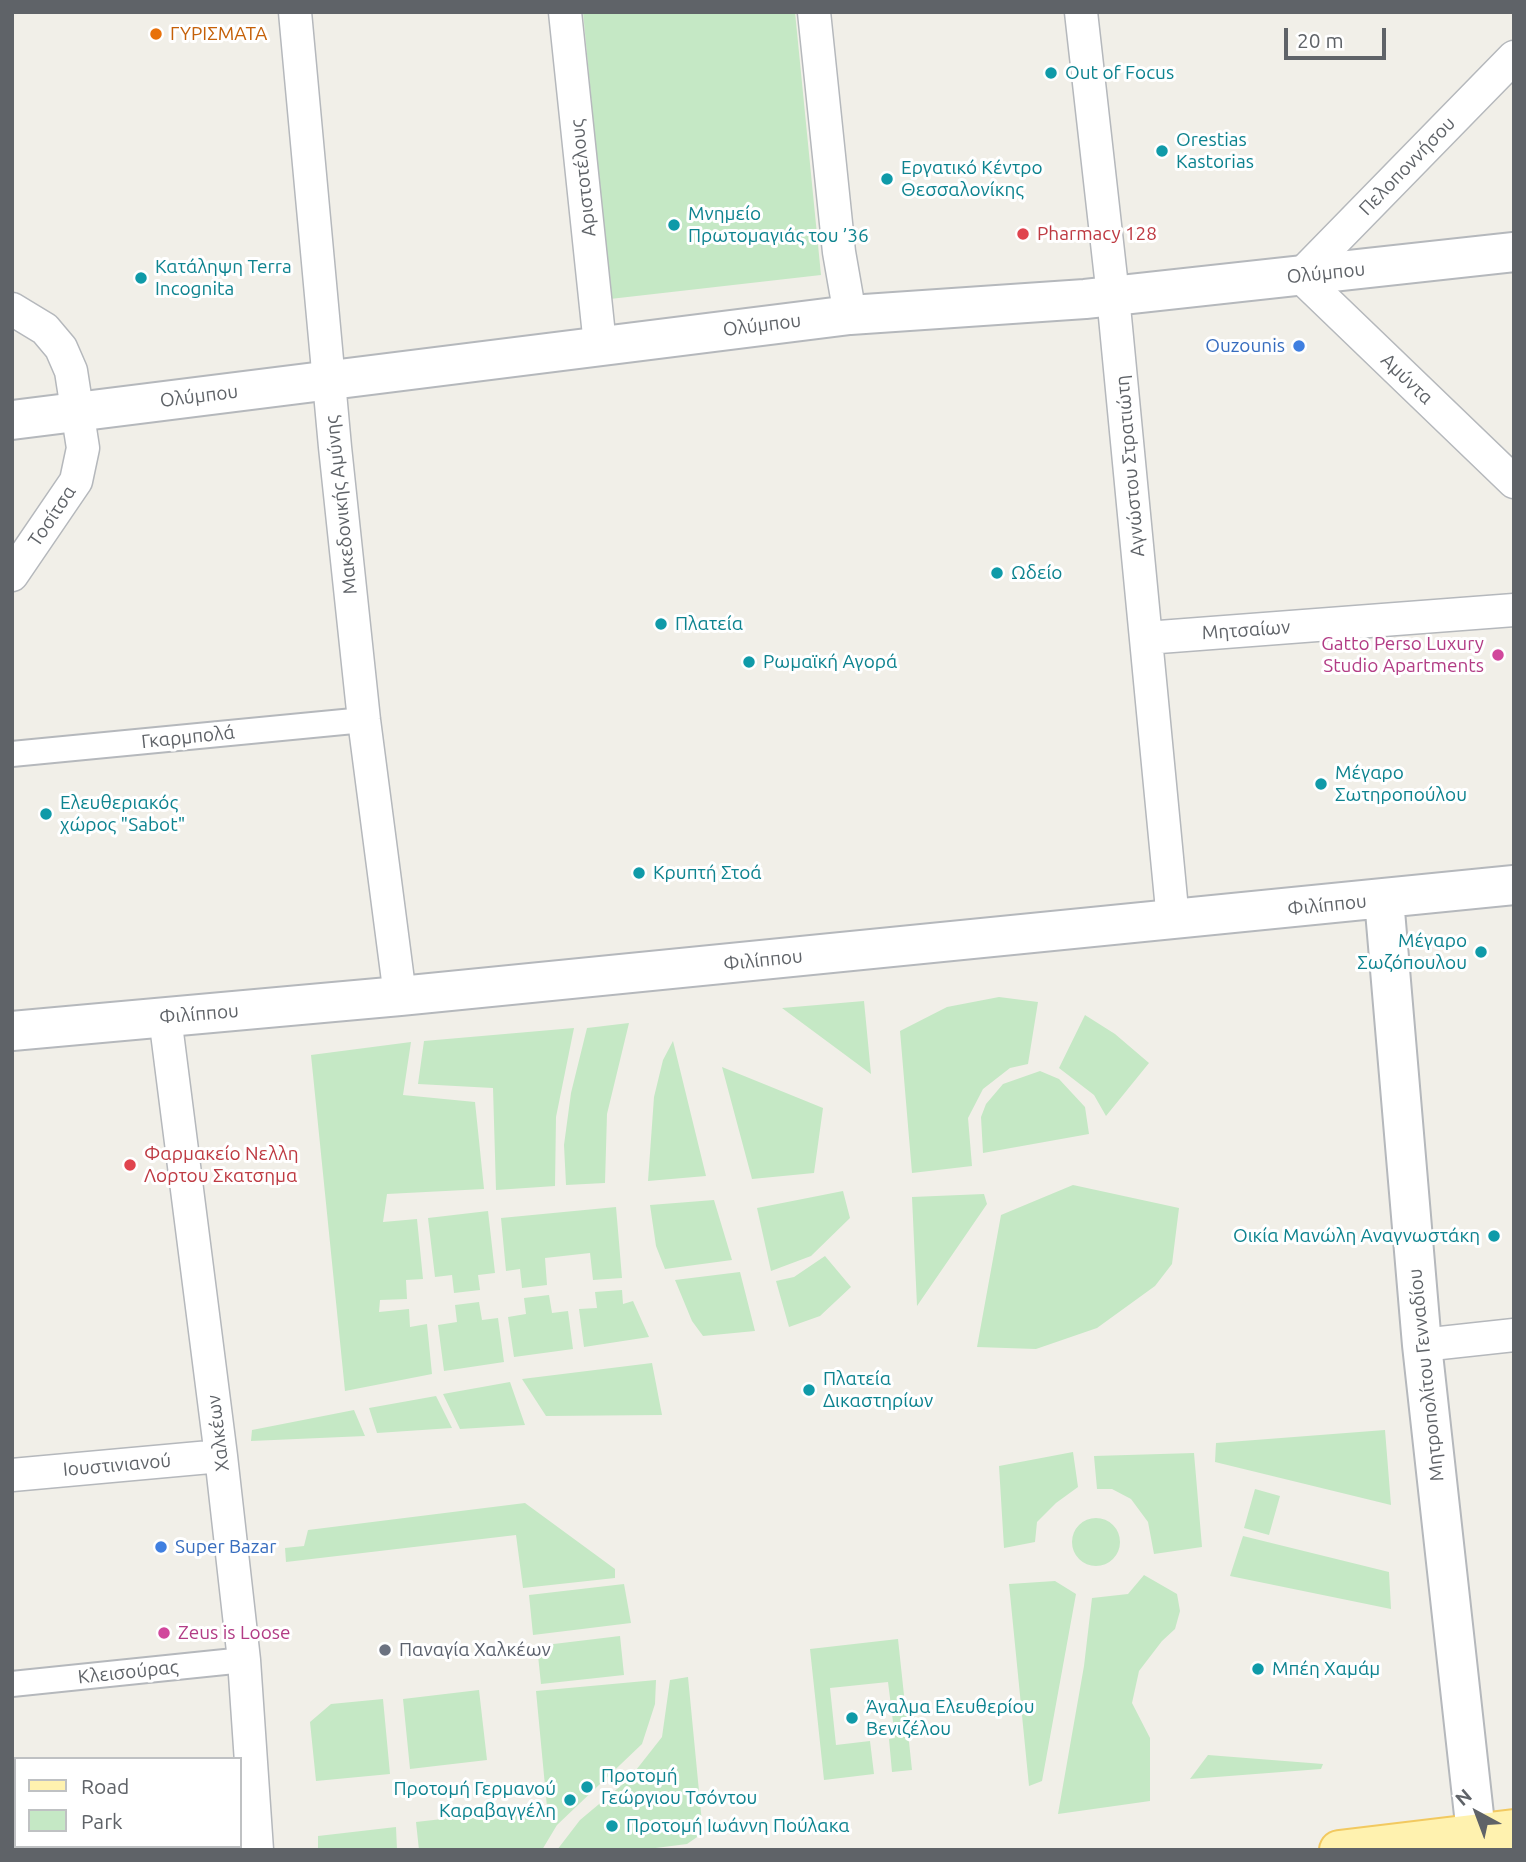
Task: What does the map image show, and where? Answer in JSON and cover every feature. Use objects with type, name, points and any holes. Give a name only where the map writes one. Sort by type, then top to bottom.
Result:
[{"type":"main road","points":[[1339,1850],[1477,1841],[1514,1829]]},
{"type":"street","name":"Μακεδονικής Αμύνης","points":[[295,12],[328,380],[364,720],[400,996]]},
{"type":"street","name":"Αριστοτέλους","points":[[565,12],[600,345]]},
{"type":"street","points":[[814,12],[839,252],[850,315]]},
{"type":"street","name":"Αγνώστου Στρατιώτη","points":[[1080,12],[1113,296],[1173,920]]},
{"type":"street","name":"Πελοποννήσου","points":[[1300,275],[1514,57]]},
{"type":"street","name":"Ολύμπου","points":[[12,420],[850,315],[1113,296],[1514,252]]},
{"type":"street","name":"Αμύντα","points":[[1300,275],[1514,482]]},
{"type":"street","name":"Τοσίτσα","points":[[12,309],[45,329],[61,348],[71,371],[83,448],[76,481],[12,575]]},
{"type":"street","name":"Μητσαίων","points":[[1146,638],[1514,610]]},
{"type":"street","name":"Γκαρμπολά","points":[[12,754],[364,720]]},
{"type":"street","name":"Φιλίππου","points":[[12,1031],[400,996],[1514,885]]},
{"type":"street","name":"Μητροπολίτου Γενναδίου","points":[[1384,899],[1422,1345],[1477,1841]]},
{"type":"street","name":"Χαλκέων","points":[[165,1017],[222,1456],[244,1660],[257,1850]]},
{"type":"street","points":[[1422,1345],[1514,1335]]},
{"type":"street","name":"Ιουστινιανού","points":[[12,1475],[222,1456]]},
{"type":"street","name":"Κλεισούρας","points":[[12,1684],[244,1660]]},
{"type":"green space","points":[[583,12],[795,12],[821,275],[610,299]]},
{"type":"green space","points":[[999,997],[1038,1002],[1028,1064],[1010,1068],[983,1089],[968,1118],[972,1166],[912,1173],[900,1031],[947,1007]]},
{"type":"green space","points":[[864,1001],[871,1074],[782,1008]]},
{"type":"green space","points":[[1085,1015],[1115,1034],[1149,1063],[1106,1116],[1094,1095],[1059,1068]]},
{"type":"green space","points":[[629,1023],[607,1114],[605,1183],[566,1185],[564,1145],[571,1093],[587,1028]]},
{"type":"green space","points":[[574,1028],[556,1117],[555,1186],[496,1190],[493,1088],[418,1084],[424,1041]]},
{"type":"green space","points":[[673,1041],[706,1176],[648,1181],[654,1097],[663,1060]]},
{"type":"green space","points":[[411,1042],[403,1095],[475,1102],[484,1189],[387,1194],[383,1222],[417,1219],[423,1279],[406,1280],[407,1299],[380,1300],[379,1312],[409,1309],[410,1327],[427,1324],[432,1374],[345,1391],[311,1055]]},
{"type":"green space","points":[[722,1067],[823,1108],[814,1173],[752,1179]]},
{"type":"green space","points":[[1040,1071],[1059,1079],[1085,1107],[1089,1134],[983,1153],[981,1117],[986,1104],[1003,1084]]},
{"type":"green space","points":[[1073,1185],[1179,1208],[1172,1264],[1155,1286],[1097,1328],[1036,1349],[977,1347],[1001,1215]]},
{"type":"green space","points":[[843,1191],[850,1218],[811,1256],[771,1271],[757,1208]]},
{"type":"green space","points":[[984,1194],[987,1204],[917,1306],[912,1197]]},
{"type":"green space","points":[[714,1200],[732,1260],[665,1269],[656,1246],[650,1205]]},
{"type":"green space","points":[[616,1207],[622,1278],[593,1280],[590,1253],[545,1258],[547,1285],[522,1288],[520,1269],[506,1271],[501,1218]]},
{"type":"green space","points":[[488,1211],[495,1273],[478,1275],[480,1290],[454,1293],[452,1275],[435,1277],[428,1218]]},
{"type":"green space","points":[[825,1256],[851,1287],[820,1316],[789,1327],[776,1281],[794,1277]]},
{"type":"green space","points":[[740,1272],[755,1331],[703,1336],[692,1321],[675,1280]]},
{"type":"green space","points":[[622,1290],[623,1304],[633,1301],[649,1337],[584,1347],[579,1309],[597,1308],[595,1292]]},
{"type":"green space","points":[[549,1295],[552,1313],[568,1311],[573,1349],[514,1357],[508,1317],[526,1314],[524,1298]]},
{"type":"green space","points":[[479,1302],[482,1320],[498,1318],[504,1362],[444,1371],[438,1325],[457,1322],[455,1305]]},
{"type":"green space","points":[[652,1363],[662,1415],[546,1416],[522,1379]]},
{"type":"green space","points":[[510,1382],[525,1425],[460,1429],[443,1394]]},
{"type":"green space","points":[[436,1396],[452,1428],[377,1433],[369,1408]]},
{"type":"green space","points":[[354,1410],[365,1436],[251,1441],[252,1430]]},
{"type":"green space","points":[[1385,1430],[1391,1505],[1215,1462],[1216,1443]]},
{"type":"green space","points":[[1073,1452],[1078,1487],[1056,1503],[1037,1522],[1035,1542],[1004,1548],[999,1466]]},
{"type":"green space","points":[[1194,1453],[1202,1547],[1154,1554],[1148,1522],[1131,1499],[1112,1489],[1097,1489],[1094,1456]]},
{"type":"green space","points":[[1255,1489],[1280,1496],[1269,1535],[1244,1528]]},
{"type":"green space","points":[[525,1503],[615,1569],[615,1578],[523,1588],[516,1535],[286,1562],[285,1548],[304,1546],[308,1530]]},
{"type":"green space","points":[[1096,1518],[1113,1525],[1120,1542],[1113,1559],[1096,1566],[1079,1559],[1072,1542],[1079,1525]]},
{"type":"green space","points":[[1243,1536],[1389,1572],[1391,1609],[1230,1576]]},
{"type":"green space","points":[[1144,1575],[1177,1594],[1180,1611],[1175,1629],[1139,1671],[1132,1703],[1150,1738],[1150,1801],[1058,1814],[1084,1666],[1092,1598],[1128,1594]]},
{"type":"green space","points":[[1055,1581],[1076,1594],[1042,1781],[1029,1786],[1009,1584]]},
{"type":"green space","points":[[624,1584],[631,1623],[533,1635],[529,1595]]},
{"type":"green space","points":[[620,1636],[624,1675],[541,1684],[537,1646]]},
{"type":"green space","points":[[898,1639],[912,1770],[892,1772],[889,1739],[895,1738],[888,1682],[830,1688],[836,1745],[870,1741],[874,1774],[824,1780],[810,1649]]},
{"type":"green space","points":[[688,1677],[703,1833],[687,1844],[640,1850],[557,1850],[580,1820],[629,1779],[662,1737],[670,1680]]},
{"type":"green space","points":[[656,1680],[655,1704],[642,1744],[557,1825],[542,1850],[419,1850],[416,1822],[547,1807],[536,1691]]},
{"type":"green space","points":[[479,1690],[487,1760],[410,1769],[403,1699]]},
{"type":"green space","points":[[383,1699],[390,1774],[316,1781],[310,1722],[331,1704]]},
{"type":"green space","points":[[1208,1755],[1323,1764],[1321,1769],[1190,1779]]},
{"type":"green space","points":[[396,1827],[397,1850],[318,1850],[318,1836]]},
{"type":"place","name":"ΓΥΡΙΣΜΑΤΑ","points":[[156,34]]},
{"type":"place","name":"Out of Focus","points":[[1051,73]]},
{"type":"place","name":"Orestias Kastorias","points":[[1162,151]]},
{"type":"place","name":"Εργατικό Κέντρο Θεσσαλονίκης","points":[[887,179]]},
{"type":"place","name":"Μνημείο Πρωτομαγιάς του ’36","points":[[674,225]]},
{"type":"place","name":"Pharmacy 128","points":[[1023,234]]},
{"type":"place","name":"Κατάληψη Terra Incognita","points":[[141,278]]},
{"type":"place","name":"Ouzounis","points":[[1299,346]]},
{"type":"place","name":"Ωδείο","points":[[997,573]]},
{"type":"place","name":"Πλατεία","points":[[661,624]]},
{"type":"place","name":"Gatto Perso Luxury Studio Apartments","points":[[1498,655]]},
{"type":"place","name":"Ρωμαϊκή Αγορά","points":[[749,662]]},
{"type":"place","name":"Μέγαρο Σωτηροπούλου","points":[[1321,784]]},
{"type":"place","name":"Ελευθεριακός χώρος \"Sabot\"","points":[[46,814]]},
{"type":"place","name":"Κρυπτή Στοά","points":[[639,873]]},
{"type":"place","name":"Μέγαρο Σωζόπουλου","points":[[1481,952]]},
{"type":"place","name":"Φαρμακείο Νελλη Λορτου Σκατσημα","points":[[130,1165]]},
{"type":"place","name":"Οικία Μανώλη Αναγνωστάκη","points":[[1494,1236]]},
{"type":"place","name":"Πλατεία Δικαστηρίων","points":[[809,1390]]},
{"type":"place","name":"Super Bazar","points":[[161,1547]]},
{"type":"place","name":"Zeus is Loose","points":[[164,1633]]},
{"type":"place","name":"Παναγία Χαλκέων","points":[[385,1650]]},
{"type":"place","name":"Μπέη Χαμάμ","points":[[1258,1669]]},
{"type":"place","name":"Άγαλμα Ελευθερίου Βενιζέλου","points":[[852,1718]]},
{"type":"place","name":"Προτομή Γεώργιου Τσόντου","points":[[587,1787]]},
{"type":"place","name":"Προτομή Γερμανού Καραβαγγέλη","points":[[570,1800]]},
{"type":"place","name":"Προτομή Ιωάννη Πούλακα","points":[[612,1826]]}]
